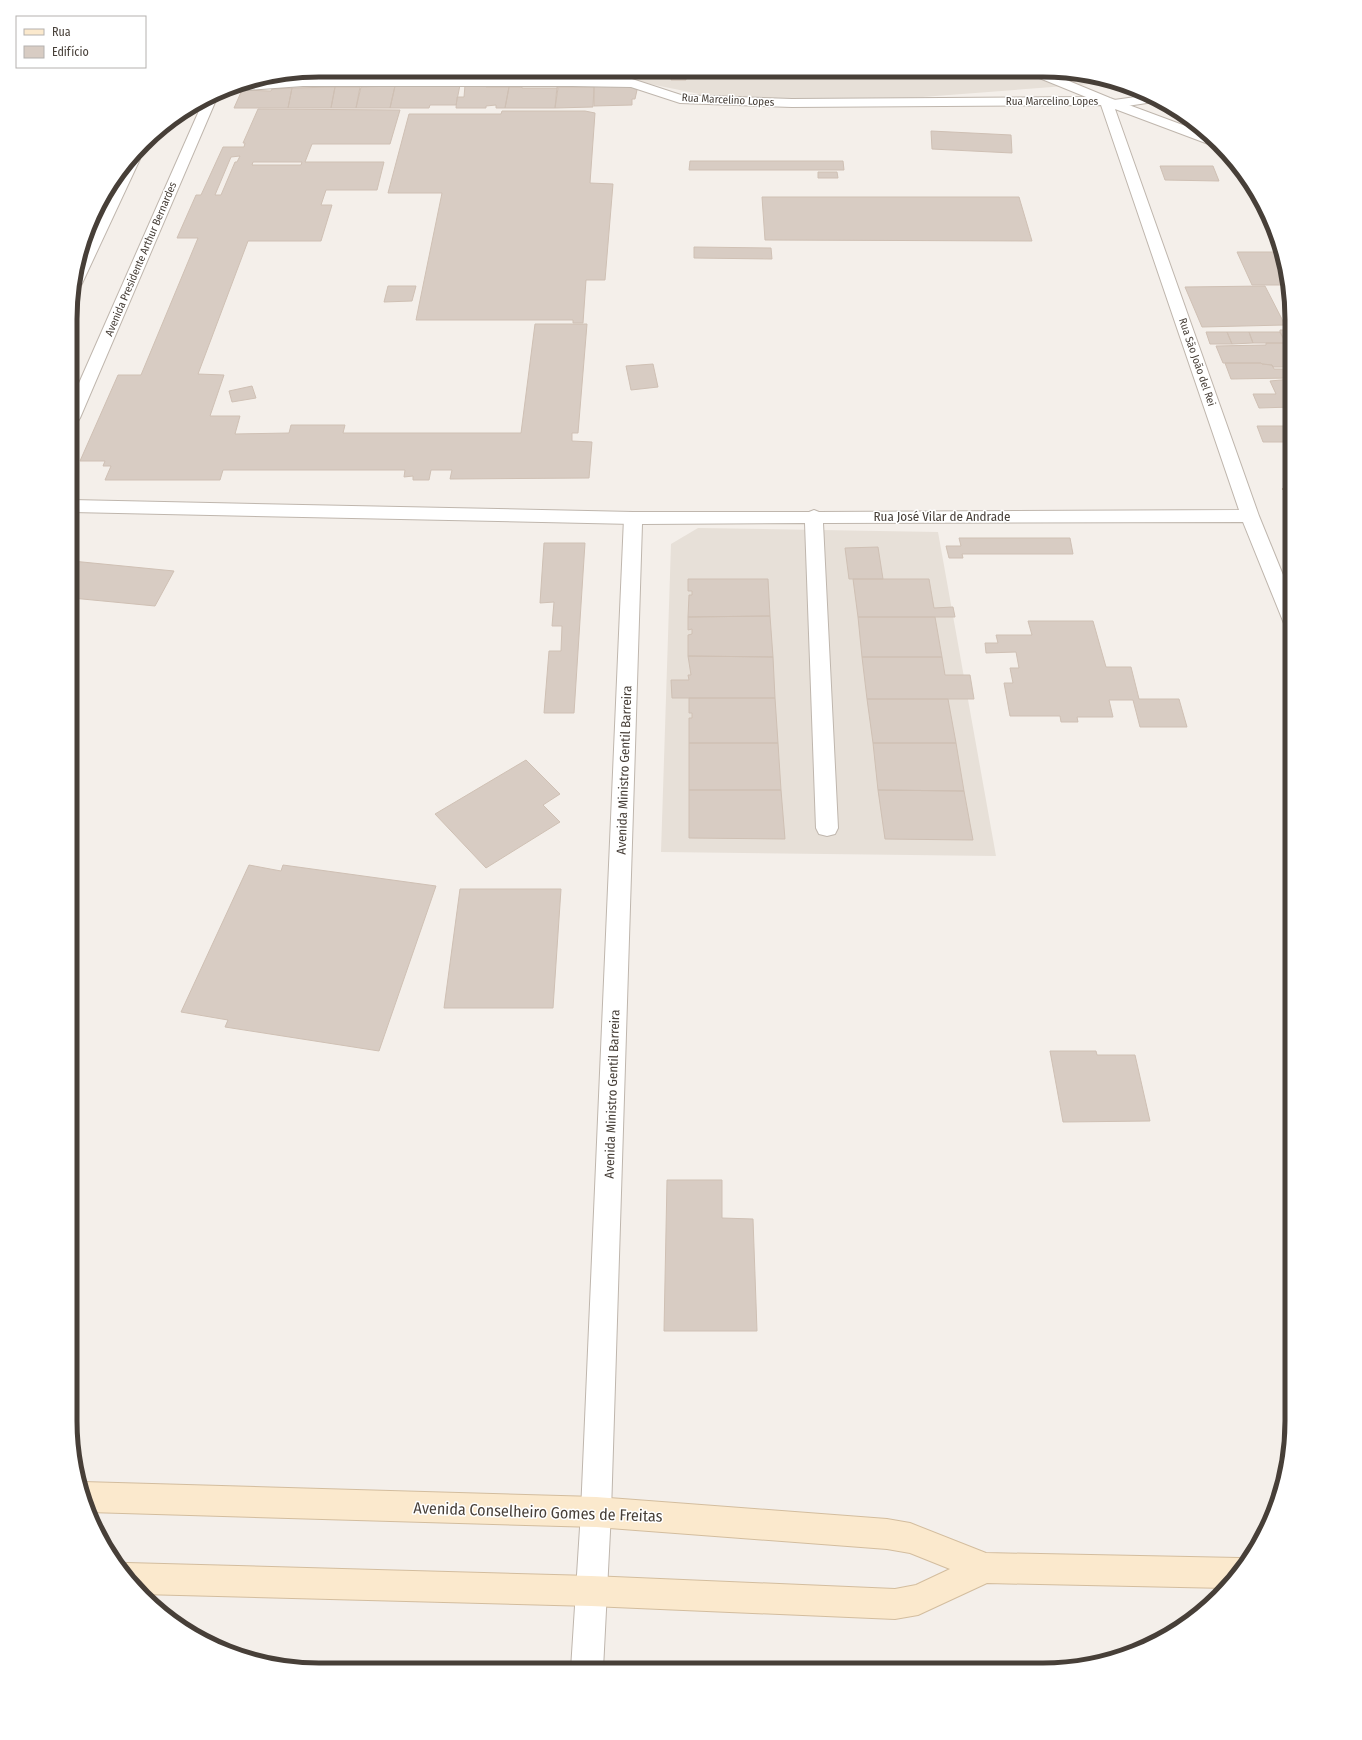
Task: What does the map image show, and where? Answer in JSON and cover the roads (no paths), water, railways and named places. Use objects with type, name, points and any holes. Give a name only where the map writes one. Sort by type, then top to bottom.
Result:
[{"type":"street","points":[[1049,77],[1110,103],[1203,137]]},
{"type":"street","name":"Rua Marcelino Lopes","points":[[255,85],[372,80],[632,83],[680,99],[792,104],[1110,103],[1144,99]]},
{"type":"street","name":"Rua São João del Rei","points":[[1110,103],[1250,516],[1285,604]]},
{"type":"street","name":"Avenida Presidente Arthur Bernardes","points":[[77,406],[208,104]]},
{"type":"street","points":[[83,266],[126,174]]},
{"type":"street","name":"Rua José Vilar de Andrade","points":[[77,506],[633,518],[814,516],[1250,516]]},
{"type":"street","points":[[814,516],[827,828]]},
{"type":"street","name":"Avenida Ministro Gentil Barreira","points":[[587,1663],[596,1512],[633,518]]},
{"type":"street","name":"Avenida Conselheiro Gomes de Freitas","points":[[89,1497],[596,1512],[894,1535],[910,1538],[986,1568],[1231,1573]]},
{"type":"street","name":"Avenida Conselheiro Gomes de Freitas","points":[[135,1578],[591,1591],[895,1604],[918,1600],[986,1568]]}]
